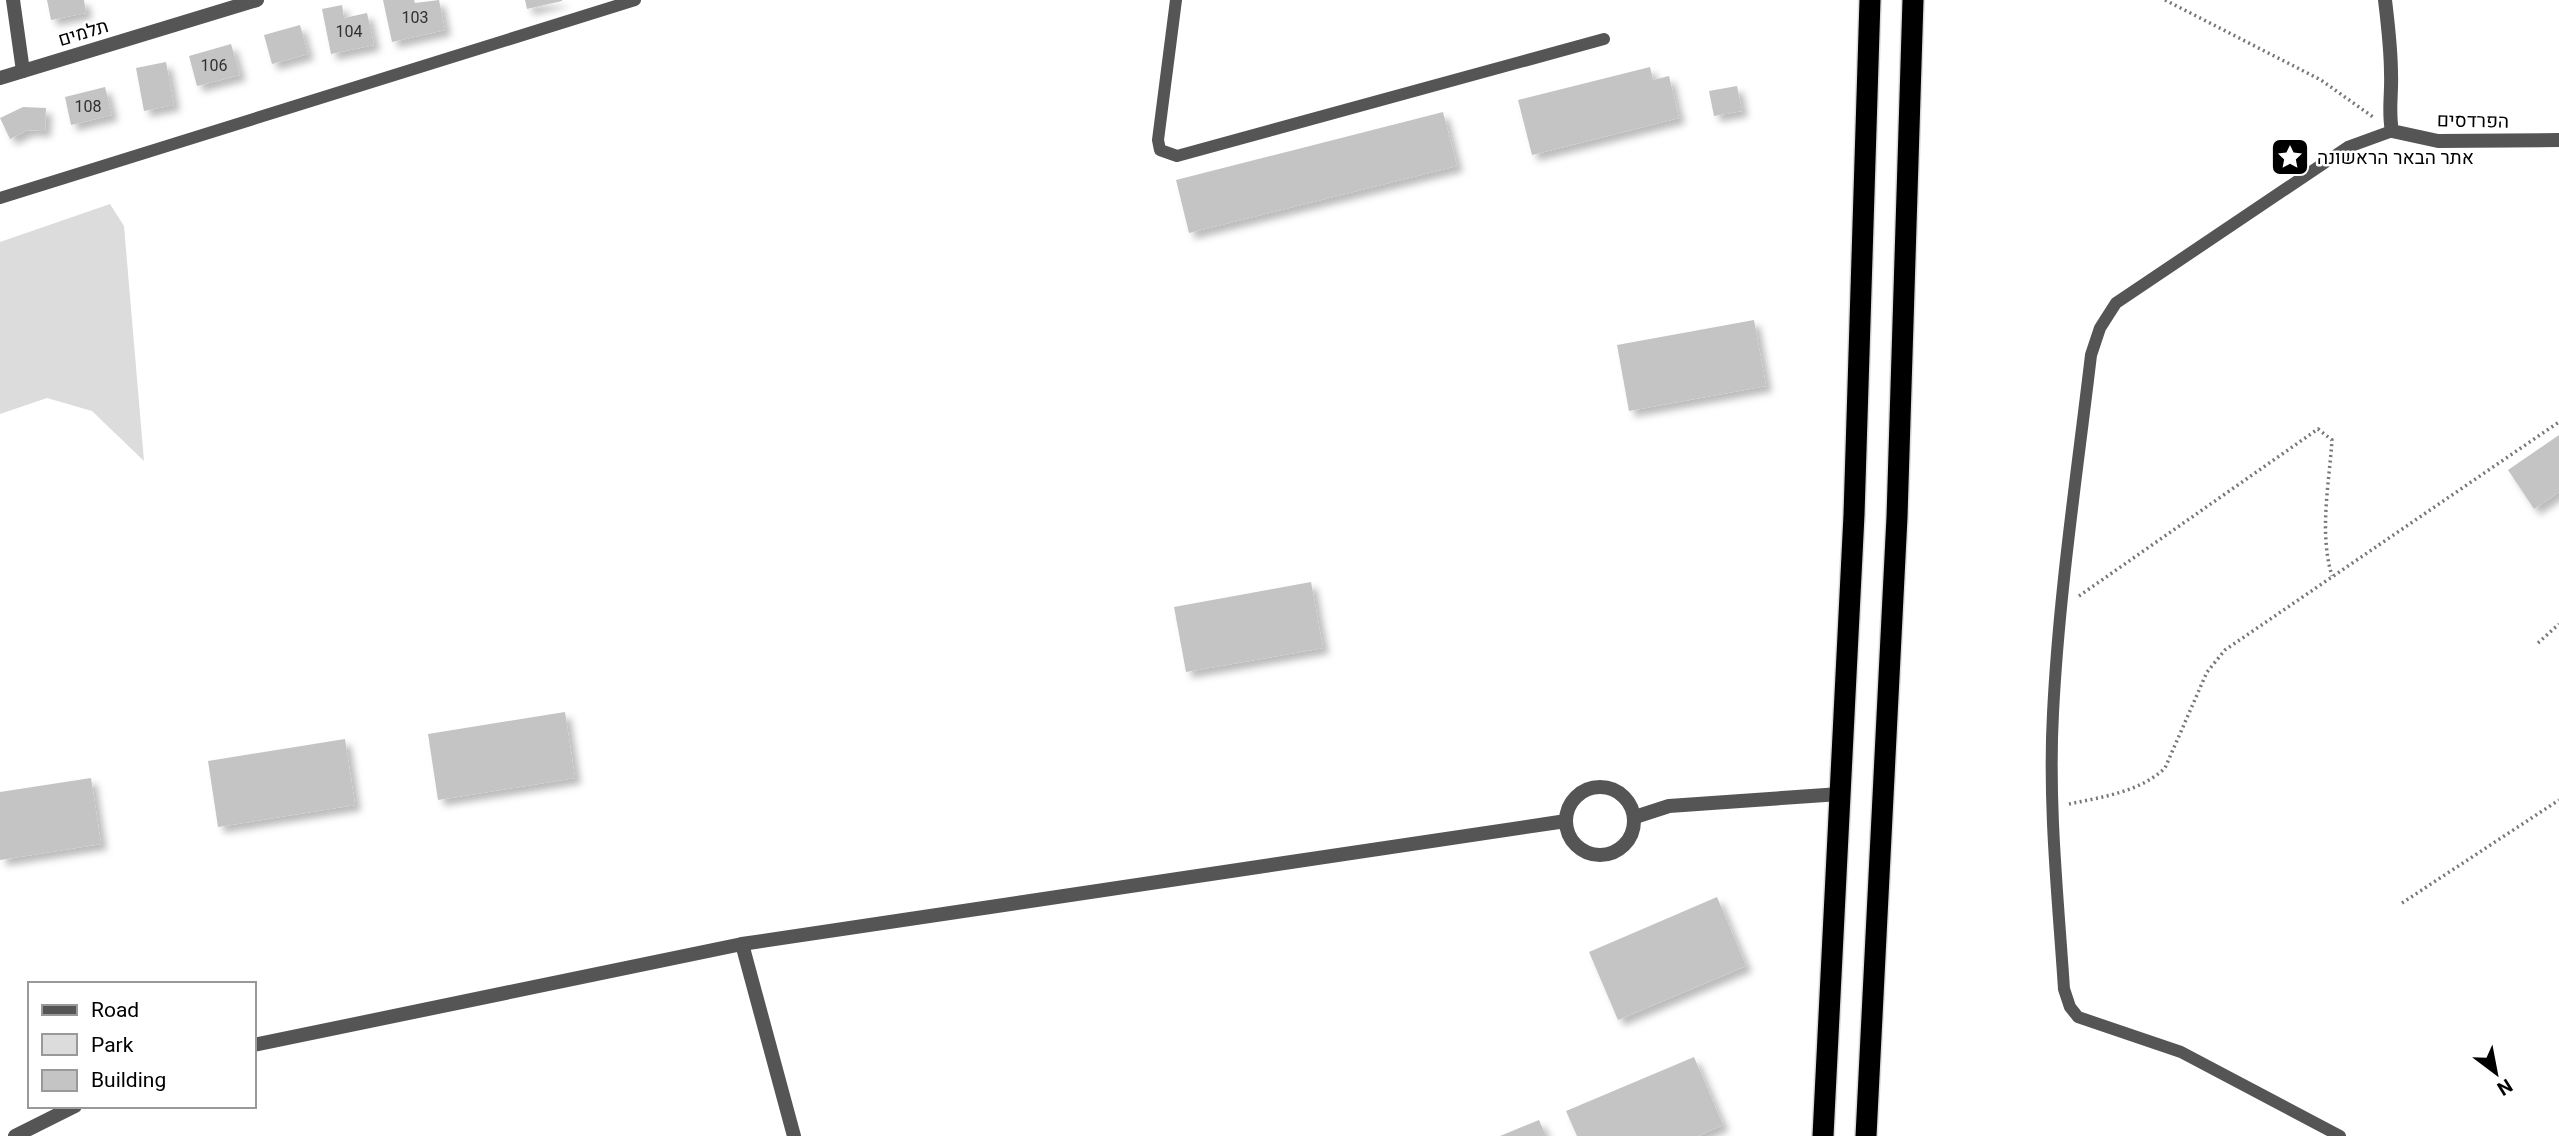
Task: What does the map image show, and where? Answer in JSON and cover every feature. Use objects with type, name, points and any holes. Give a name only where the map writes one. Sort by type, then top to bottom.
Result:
[{"type":"highway","points":[[1823,1136],[1854,515],[1870,0]]},
{"type":"highway","points":[[1866,1136],[1896,530],[1913,0]]},
{"type":"street","points":[[13,0],[23,71]]},
{"type":"street","name":"תלמים","points":[[0,78],[257,0]]},
{"type":"street","points":[[2385,0],[2390,51],[2389,117],[2392,131]]},
{"type":"street","name":"הפרדסים","points":[[2392,131],[2438,141],[2559,140]]},
{"type":"street","points":[[1593,788],[1615,790],[1625,797],[1635,817],[1634,828],[1623,847],[1602,856],[1581,850],[1567,832],[1566,821],[1573,800],[1582,792],[1593,788]]},
{"type":"street","points":[[1635,817],[1669,806],[1840,794]]},
{"type":"street","points":[[256,1045],[742,944],[1566,821]]},
{"type":"street","points":[[742,944],[794,1136]]},
{"type":"street","points":[[15,1136],[71,1108]]},
{"type":"lane","points":[[0,198],[602,5],[635,0]]},
{"type":"lane","points":[[1176,0],[1158,140],[1160,150],[1177,156],[1604,39]]},
{"type":"lane","points":[[2340,1136],[2181,1052],[2078,1017],[2070,1007],[2064,989],[2052,808],[2053,715],[2061,609],[2091,355],[2100,328],[2116,303],[2348,147],[2392,131]]},
{"type":"path","points":[[2165,0],[2321,80],[2392,131]]},
{"type":"path","points":[[2052,808],[2118,793],[2155,778],[2165,768],[2207,673],[2225,650],[2559,422]]},
{"type":"path","points":[[2061,609],[2318,429],[2332,440],[2326,492],[2327,559],[2332,576]]},
{"type":"path","points":[[2538,643],[2559,624]]},
{"type":"path","points":[[2402,903],[2559,800]]},
{"type":"green space","points":[[110,204],[124,226],[144,461],[92,411],[47,398],[0,414],[0,242]]},
{"type":"building","points":[[47,0],[84,0],[86,13],[51,20]]},
{"type":"building","points":[[383,0],[414,0],[415,3],[439,0],[445,30],[392,42]]},
{"type":"building","points":[[525,0],[562,0],[562,1],[527,9]]},
{"type":"building","points":[[342,5],[344,18],[367,13],[374,45],[331,54],[322,9]]},
{"type":"building","points":[[300,25],[308,54],[272,64],[264,35]]},
{"type":"building","points":[[231,44],[240,75],[197,86],[189,56]]},
{"type":"building","points":[[166,62],[174,105],[144,111],[136,68]]},
{"type":"building","points":[[1650,67],[1653,80],[1669,76],[1679,118],[1532,155],[1518,100]]},
{"type":"building","points":[[1737,86],[1742,111],[1714,116],[1709,91]]},
{"type":"building","points":[[105,87],[112,115],[71,125],[65,97]]},
{"type":"building","points":[[23,107],[46,108],[45,131],[28,130],[10,139],[0,118]]},
{"type":"building","points":[[1443,112],[1457,166],[1189,233],[1176,180]]},
{"type":"building","points":[[1754,320],[1766,386],[1629,411],[1617,345]]},
{"type":"building","points":[[2559,435],[2559,492],[2534,509],[2508,470]]},
{"type":"building","points":[[1311,582],[1323,648],[1186,672],[1174,607]]},
{"type":"building","points":[[565,712],[575,778],[438,800],[428,734]]},
{"type":"building","points":[[345,739],[355,805],[218,827],[208,761]]},
{"type":"building","points":[[91,778],[101,844],[0,860],[0,792]]},
{"type":"building","points":[[1717,897],[1746,966],[1618,1020],[1589,952]]},
{"type":"building","points":[[1694,1057],[1723,1125],[1698,1136],[1577,1136],[1566,1111]]},
{"type":"building","points":[[1539,1120],[1546,1136],[1500,1136]]},
{"type":"place","name":"אתר הבאר הראשונה","points":[[2290,157]]}]
